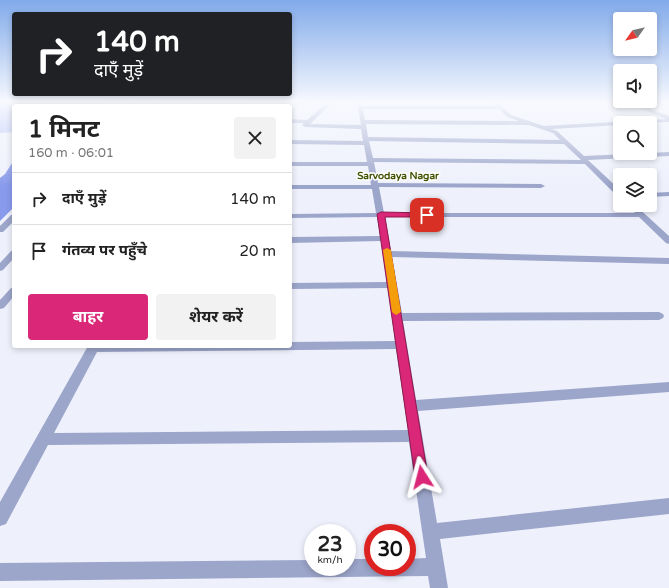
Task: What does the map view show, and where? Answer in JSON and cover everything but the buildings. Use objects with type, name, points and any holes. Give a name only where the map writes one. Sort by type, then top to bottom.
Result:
[{"type":"street","points":[[364,130],[388,254],[439,588]]},
{"type":"street","points":[[550,130],[555,132],[613,187]]},
{"type":"street","points":[[292,142],[565,142]]},
{"type":"street","points":[[292,164],[584,160],[669,154]]},
{"type":"street","points":[[292,187],[542,186]]},
{"type":"street","points":[[657,195],[669,194]]},
{"type":"street","points":[[639,212],[669,241]]},
{"type":"street","points":[[292,216],[381,214],[642,215]]},
{"type":"street","points":[[0,230],[12,219]]},
{"type":"street","points":[[292,240],[385,238]]},
{"type":"street","points":[[388,254],[669,261]]},
{"type":"street","points":[[0,268],[12,255]]},
{"type":"street","points":[[292,286],[392,285]]},
{"type":"street","points":[[0,306],[12,292]]},
{"type":"street","points":[[397,317],[659,316]]},
{"type":"street","points":[[292,346],[402,345]]},
{"type":"street","points":[[0,518],[93,348]]},
{"type":"street","points":[[411,406],[669,387]]},
{"type":"street","points":[[43,439],[415,436]]},
{"type":"street","points":[[430,532],[669,506]]},
{"type":"street","points":[[0,572],[436,567]]},
{"type":"shaded area","points":[[0,130],[12,130],[12,132],[0,133]]},
{"type":"shaded area","points":[[12,163],[12,209],[0,221],[0,178],[5,174]]},
{"type":"slow traffic","points":[[387,250],[396,312]]},
{"type":"district","name":"Sarvodaya Nagar","points":[[398,175]]},
{"type":"route","points":[[422,477],[381,214],[427,215]]}]
